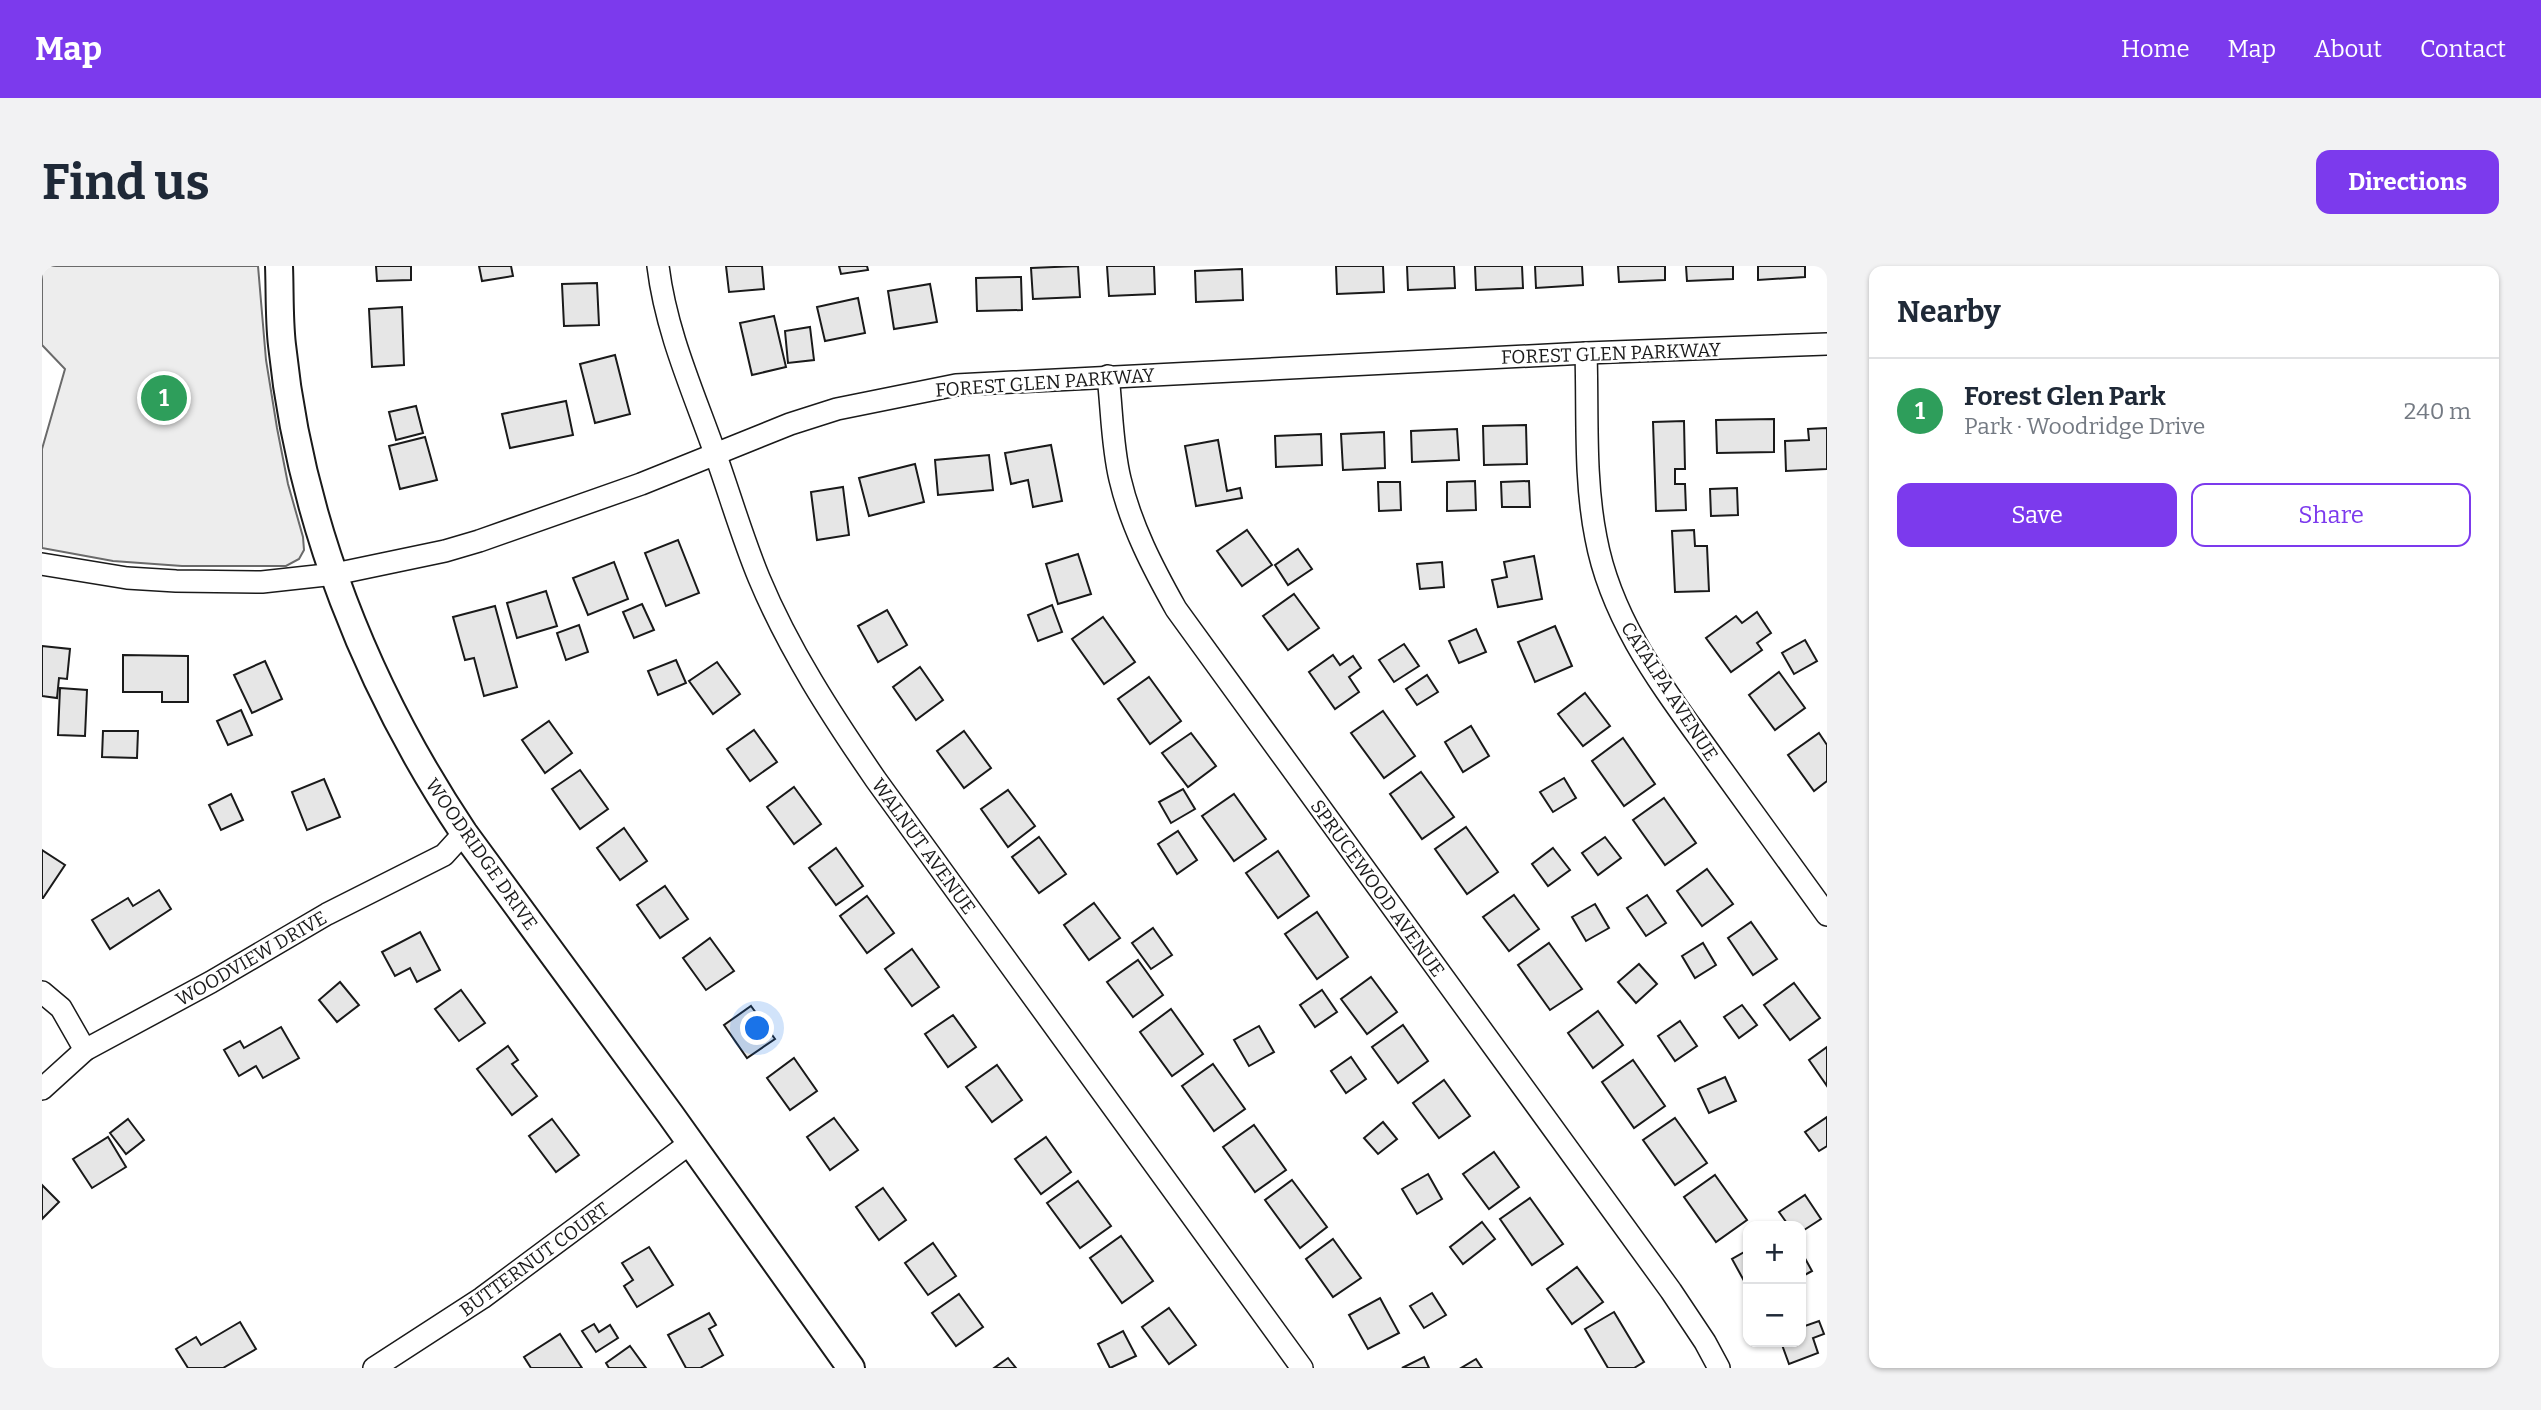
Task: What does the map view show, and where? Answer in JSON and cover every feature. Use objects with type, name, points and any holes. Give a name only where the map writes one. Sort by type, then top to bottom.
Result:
[{"type":"street","name":"WOODRIDGE DRIVE","points":[[279,266],[282,344],[309,489],[335,574],[367,660],[393,713],[440,797],[464,833],[670,1114],[851,1368]]},
{"type":"street","name":"WALNUT AVENUE","points":[[658,266],[662,300],[673,342],[742,536],[760,581],[800,662],[837,723],[1302,1368]]},
{"type":"street","name":"FOREST GLEN PARKWAY","points":[[42,564],[127,578],[176,582],[262,582],[335,574],[445,551],[479,541],[641,484],[790,424],[889,398],[956,385],[1586,353],[1827,344]]},
{"type":"street","name":"CATALPA AVENUE","points":[[1586,353],[1590,497],[1596,539],[1607,582],[1619,613],[1630,636],[1667,693],[1827,915]]},
{"type":"street","name":"SPRUCEWOOD AVENUE","points":[[1108,376],[1119,478],[1150,564],[1176,610],[1671,1292],[1705,1342],[1718,1368]]},
{"type":"street","name":"WOODVIEW DRIVE","points":[[42,1089],[85,1050],[212,982],[327,914],[444,855],[464,833]]},
{"type":"street","points":[[42,992],[61,1008],[85,1050]]},
{"type":"street","name":"BUTTERNUT COURT","points":[[374,1368],[482,1298],[690,1144]]},
{"type":"shaded area","points":[[42,266],[258,266],[266,360],[277,428],[288,484],[303,537],[304,550],[299,559],[286,566],[182,566],[113,561],[42,548],[42,449],[65,369],[42,345]]},
{"type":"building","points":[[376,266],[411,266],[411,280],[377,281]]},
{"type":"building","points":[[479,266],[511,266],[513,276],[482,281]]},
{"type":"building","points":[[726,266],[762,266],[764,289],[729,292]]},
{"type":"building","points":[[839,266],[867,266],[868,270],[841,274]]},
{"type":"building","points":[[1078,266],[1080,297],[1033,299],[1031,268]]},
{"type":"building","points":[[1107,266],[1154,266],[1155,294],[1109,296]]},
{"type":"building","points":[[1336,266],[1383,266],[1384,292],[1337,294]]},
{"type":"building","points":[[1407,266],[1454,266],[1455,288],[1408,290]]},
{"type":"building","points":[[1475,266],[1522,266],[1523,288],[1476,290]]},
{"type":"building","points":[[1535,266],[1582,266],[1583,285],[1536,288]]},
{"type":"building","points":[[1618,266],[1665,266],[1665,280],[1619,282]]},
{"type":"building","points":[[1686,266],[1733,266],[1733,279],[1687,281]]},
{"type":"building","points":[[1758,266],[1805,266],[1805,277],[1758,280]]},
{"type":"building","points":[[1242,269],[1243,300],[1196,302],[1195,271]]},
{"type":"building","points":[[1021,277],[1022,310],[977,311],[976,278]]},
{"type":"building","points":[[597,283],[599,325],[564,326],[562,284]]},
{"type":"building","points":[[930,284],[937,322],[894,329],[888,291]]},
{"type":"building","points":[[858,298],[865,333],[825,341],[817,307]]},
{"type":"building","points":[[402,307],[404,365],[372,367],[369,309]]},
{"type":"building","points":[[774,316],[786,367],[752,375],[740,323]]},
{"type":"building","points":[[810,327],[814,360],[788,363],[785,331]]},
{"type":"building","points":[[615,355],[630,414],[595,423],[580,364]]},
{"type":"building","points":[[566,401],[573,435],[510,448],[502,414]]},
{"type":"building","points":[[416,406],[423,433],[396,440],[389,412]]},
{"type":"building","points":[[1774,419],[1774,452],[1717,453],[1716,420]]},
{"type":"building","points":[[1684,421],[1685,469],[1675,469],[1675,484],[1685,484],[1686,510],[1656,511],[1653,422]]},
{"type":"building","points":[[1526,425],[1527,464],[1484,465],[1483,426]]},
{"type":"building","points":[[1827,428],[1827,469],[1786,471],[1785,441],[1809,440],[1808,429]]},
{"type":"building","points":[[1457,429],[1459,460],[1412,462],[1411,431]]},
{"type":"building","points":[[1384,432],[1385,468],[1343,470],[1341,434]]},
{"type":"building","points":[[1321,434],[1322,465],[1276,467],[1275,436]]},
{"type":"building","points":[[425,437],[437,480],[400,489],[389,446]]},
{"type":"building","points":[[1218,440],[1227,491],[1240,488],[1242,498],[1196,506],[1185,446]]},
{"type":"building","points":[[1051,445],[1062,501],[1033,507],[1028,480],[1011,484],[1005,453]]},
{"type":"building","points":[[989,455],[993,490],[938,495],[935,460]]},
{"type":"building","points":[[915,464],[924,502],[869,516],[859,478]]},
{"type":"building","points":[[1475,481],[1476,510],[1447,511],[1447,482]]},
{"type":"building","points":[[1529,481],[1530,507],[1502,507],[1501,482]]},
{"type":"building","points":[[1378,482],[1400,482],[1401,510],[1379,511]]},
{"type":"building","points":[[843,487],[849,535],[817,540],[811,492]]},
{"type":"building","points":[[1737,488],[1738,515],[1711,516],[1710,489]]},
{"type":"building","points":[[1247,530],[1272,565],[1242,586],[1217,551]]},
{"type":"building","points":[[1694,530],[1695,546],[1707,546],[1709,591],[1675,592],[1672,531]]},
{"type":"building","points":[[678,540],[699,593],[666,606],[645,553]]},
{"type":"building","points":[[1298,549],[1312,569],[1288,585],[1275,565]]},
{"type":"building","points":[[1078,554],[1091,594],[1058,604],[1046,564]]},
{"type":"building","points":[[1534,556],[1542,599],[1498,607],[1492,580],[1507,577],[1504,562]]},
{"type":"building","points":[[614,562],[628,599],[588,615],[573,578]]},
{"type":"building","points":[[1442,562],[1444,587],[1420,589],[1417,564]]},
{"type":"building","points":[[546,591],[557,626],[517,638],[507,603]]},
{"type":"building","points":[[1294,594],[1319,628],[1288,650],[1263,616]]},
{"type":"building","points":[[642,604],[654,630],[634,638],[623,612]]},
{"type":"building","points":[[1052,605],[1062,632],[1038,641],[1028,615]]},
{"type":"building","points":[[495,606],[517,687],[484,696],[474,658],[465,660],[453,617]]},
{"type":"building","points":[[887,610],[907,645],[878,662],[858,626]]},
{"type":"building","points":[[1757,612],[1771,633],[1757,643],[1762,650],[1731,672],[1706,638],[1736,616],[1742,623]]},
{"type":"building","points":[[1103,617],[1135,662],[1104,684],[1072,639]]},
{"type":"building","points":[[579,625],[588,652],[566,660],[557,633]]},
{"type":"building","points":[[1555,626],[1572,666],[1535,682],[1518,642]]},
{"type":"building","points":[[1476,629],[1486,652],[1459,663],[1449,641]]},
{"type":"building","points":[[1805,640],[1817,661],[1794,674],[1782,653]]},
{"type":"building","points":[[1404,644],[1419,666],[1394,682],[1379,660]]},
{"type":"building","points":[[42,646],[70,649],[67,679],[59,678],[57,698],[42,696]]},
{"type":"building","points":[[123,655],[188,656],[188,702],[162,702],[162,692],[123,692]]},
{"type":"building","points":[[1333,655],[1340,665],[1353,656],[1361,668],[1349,677],[1359,692],[1335,709],[1309,672]]},
{"type":"building","points":[[676,660],[686,683],[658,695],[648,671]]},
{"type":"building","points":[[265,661],[282,699],[252,713],[234,675]]},
{"type":"building","points":[[717,662],[740,694],[713,714],[689,681]]},
{"type":"building","points":[[920,667],[943,700],[916,720],[893,687]]},
{"type":"building","points":[[1779,672],[1805,708],[1775,730],[1749,695]]},
{"type":"building","points":[[1427,675],[1438,692],[1417,705],[1406,689]]},
{"type":"building","points":[[1149,677],[1181,721],[1150,744],[1118,699]]},
{"type":"building","points":[[60,688],[87,690],[85,736],[58,735]]},
{"type":"building","points":[[1585,693],[1610,726],[1583,746],[1558,714]]},
{"type":"building","points":[[241,710],[252,735],[228,745],[217,721]]},
{"type":"building","points":[[1383,711],[1415,756],[1384,778],[1351,733]]},
{"type":"building","points":[[549,721],[572,753],[545,773],[522,740]]},
{"type":"building","points":[[1471,726],[1489,756],[1463,772],[1445,742]]},
{"type":"building","points":[[754,730],[777,762],[750,781],[727,749]]},
{"type":"building","points":[[103,731],[138,731],[137,758],[102,757]]},
{"type":"building","points":[[964,731],[991,768],[964,788],[937,751]]},
{"type":"building","points":[[1191,733],[1216,766],[1188,787],[1162,753]]},
{"type":"building","points":[[1819,733],[1827,745],[1827,781],[1814,791],[1788,755]]},
{"type":"building","points":[[1623,738],[1655,784],[1624,806],[1592,761]]},
{"type":"building","points":[[580,770],[608,809],[580,829],[552,789]]},
{"type":"building","points":[[1421,772],[1454,817],[1422,839],[1390,794]]},
{"type":"building","points":[[1564,778],[1576,798],[1553,812],[1540,792]]},
{"type":"building","points":[[324,779],[340,817],[307,830],[292,792]]},
{"type":"building","points":[[794,787],[821,824],[794,844],[767,807]]},
{"type":"building","points":[[1183,789],[1195,809],[1171,823],[1159,802]]},
{"type":"building","points":[[1008,790],[1035,826],[1008,847],[981,809]]},
{"type":"building","points":[[231,794],[243,820],[221,830],[209,805]]},
{"type":"building","points":[[1234,794],[1266,839],[1234,861],[1202,816]]},
{"type":"building","points":[[1664,798],[1696,843],[1665,865],[1633,820]]},
{"type":"building","points":[[1466,827],[1498,872],[1467,894],[1435,849]]},
{"type":"building","points":[[624,828],[647,861],[620,880],[597,848]]},
{"type":"building","points":[[1178,831],[1197,860],[1177,874],[1158,844]]},
{"type":"building","points":[[1039,837],[1066,874],[1039,893],[1012,857]]},
{"type":"building","points":[[1605,837],[1621,858],[1598,875],[1582,853]]},
{"type":"building","points":[[836,848],[863,886],[836,905],[809,868]]},
{"type":"building","points":[[1553,848],[1570,870],[1548,886],[1532,864]]},
{"type":"building","points":[[42,850],[65,865],[43,898],[42,898]]},
{"type":"building","points":[[1278,851],[1309,896],[1278,918],[1246,873]]},
{"type":"building","points":[[1707,869],[1733,904],[1702,926],[1677,891]]},
{"type":"building","points":[[665,886],[688,919],[660,938],[637,905]]},
{"type":"building","points":[[159,890],[171,909],[110,949],[92,920],[128,898],[133,906]]},
{"type":"building","points":[[1514,895],[1539,929],[1509,951],[1483,917]]},
{"type":"building","points":[[1647,895],[1666,923],[1646,936],[1627,908]]},
{"type":"building","points":[[867,896],[894,933],[867,953],[840,916]]},
{"type":"building","points":[[1094,903],[1120,938],[1089,960],[1064,925]]},
{"type":"building","points":[[1595,904],[1609,928],[1586,941],[1572,917]]},
{"type":"building","points":[[1317,912],[1348,957],[1317,979],[1285,934]]},
{"type":"building","points":[[1751,922],[1777,959],[1753,975],[1728,938]]},
{"type":"building","points":[[1153,928],[1172,955],[1151,969],[1132,943]]},
{"type":"building","points":[[420,932],[440,970],[417,982],[410,968],[395,976],[382,952]]},
{"type":"building","points":[[710,938],[734,971],[706,990],[683,958]]},
{"type":"building","points":[[1549,943],[1582,989],[1550,1010],[1518,965]]},
{"type":"building","points":[[1703,943],[1716,965],[1695,978],[1682,956]]},
{"type":"building","points":[[912,949],[939,987],[912,1006],[885,969]]},
{"type":"building","points":[[1138,960],[1163,995],[1133,1017],[1107,982]]},
{"type":"building","points":[[1639,964],[1657,984],[1636,1003],[1618,982]]},
{"type":"building","points":[[1371,977],[1397,1012],[1367,1034],[1341,999]]},
{"type":"building","points":[[340,982],[359,1005],[337,1022],[319,1000]]},
{"type":"building","points":[[1794,983],[1820,1018],[1790,1040],[1764,1005]]},
{"type":"building","points":[[461,990],[485,1023],[459,1041],[435,1009]]},
{"type":"building","points":[[1322,990],[1337,1012],[1315,1027],[1300,1005]]},
{"type":"building","points":[[1742,1005],[1757,1025],[1739,1038],[1724,1017]]},
{"type":"building","points":[[751,1006],[775,1039],[747,1058],[724,1025]]},
{"type":"building","points":[[1171,1009],[1203,1054],[1172,1076],[1140,1032]]},
{"type":"building","points":[[1598,1011],[1623,1045],[1593,1068],[1568,1033]]},
{"type":"building","points":[[953,1015],[976,1047],[948,1067],[925,1034]]},
{"type":"building","points":[[1680,1021],[1697,1046],[1675,1061],[1658,1036]]},
{"type":"building","points":[[1403,1025],[1428,1061],[1398,1083],[1372,1047]]},
{"type":"building","points":[[1259,1026],[1274,1052],[1249,1066],[1234,1040]]},
{"type":"building","points":[[281,1027],[299,1058],[263,1078],[256,1066],[239,1076],[224,1050],[240,1041],[244,1048]]},
{"type":"building","points":[[508,1046],[518,1060],[512,1064],[537,1096],[512,1115],[477,1069]]},
{"type":"building","points":[[1827,1047],[1827,1086],[1809,1060]]},
{"type":"building","points":[[1351,1057],[1366,1079],[1346,1093],[1331,1071]]},
{"type":"building","points":[[794,1058],[817,1091],[790,1110],[767,1078]]},
{"type":"building","points":[[1633,1060],[1665,1106],[1634,1128],[1602,1082]]},
{"type":"building","points":[[1213,1064],[1245,1109],[1214,1131],[1182,1086]]},
{"type":"building","points":[[997,1065],[1022,1100],[992,1122],[966,1087]]},
{"type":"building","points":[[1725,1077],[1736,1101],[1709,1113],[1698,1089]]},
{"type":"building","points":[[1444,1080],[1470,1116],[1439,1138],[1413,1103]]},
{"type":"building","points":[[1827,1117],[1827,1146],[1819,1151],[1805,1132]]},
{"type":"building","points":[[834,1118],[858,1150],[830,1170],[807,1137]]},
{"type":"building","points":[[1675,1118],[1707,1163],[1675,1185],[1643,1140]]},
{"type":"building","points":[[128,1119],[144,1140],[126,1154],[110,1133]]},
{"type":"building","points":[[552,1119],[579,1155],[556,1172],[529,1136]]},
{"type":"building","points":[[1383,1122],[1397,1139],[1378,1154],[1364,1138]]},
{"type":"building","points":[[1254,1125],[1286,1170],[1255,1192],[1223,1147]]},
{"type":"building","points":[[108,1137],[126,1167],[92,1188],[73,1159]]},
{"type":"building","points":[[1046,1137],[1071,1172],[1041,1194],[1015,1159]]},
{"type":"building","points":[[1494,1152],[1519,1187],[1489,1209],[1463,1174]]},
{"type":"building","points":[[1428,1174],[1442,1199],[1417,1214],[1402,1189]]},
{"type":"building","points":[[1715,1175],[1747,1220],[1716,1242],[1684,1197]]},
{"type":"building","points":[[1292,1180],[1327,1227],[1300,1248],[1265,1200]]},
{"type":"building","points":[[1078,1181],[1111,1226],[1080,1248],[1047,1203]]},
{"type":"building","points":[[42,1185],[59,1202],[42,1219]]},
{"type":"building","points":[[883,1188],[906,1220],[879,1240],[856,1207]]},
{"type":"building","points":[[1805,1195],[1821,1219],[1806,1229],[1806,1221],[1785,1221],[1779,1212]]},
{"type":"building","points":[[1530,1198],[1563,1244],[1532,1265],[1500,1219]]},
{"type":"building","points":[[1482,1222],[1495,1239],[1463,1264],[1450,1247]]},
{"type":"building","points":[[1121,1236],[1153,1281],[1122,1303],[1090,1258]]},
{"type":"building","points":[[1333,1239],[1361,1278],[1333,1297],[1306,1259]]},
{"type":"building","points":[[933,1243],[956,1276],[928,1295],[905,1263]]},
{"type":"building","points":[[649,1247],[673,1285],[637,1307],[624,1286],[633,1280],[622,1263]]},
{"type":"building","points":[[1743,1253],[1743,1279],[1732,1259]]},
{"type":"building","points":[[1806,1260],[1812,1271],[1806,1274]]},
{"type":"building","points":[[1577,1267],[1603,1302],[1572,1324],[1547,1289]]},
{"type":"building","points":[[1432,1293],[1446,1315],[1424,1328],[1410,1306]]},
{"type":"building","points":[[959,1294],[983,1327],[956,1346],[932,1313]]},
{"type":"building","points":[[1380,1298],[1399,1333],[1368,1349],[1349,1315]]},
{"type":"building","points":[[1169,1308],[1196,1345],[1169,1364],[1142,1327]]},
{"type":"building","points":[[1614,1312],[1644,1362],[1634,1368],[1608,1368],[1585,1329]]},
{"type":"building","points":[[709,1313],[716,1325],[709,1329],[723,1355],[700,1368],[686,1368],[668,1335]]},
{"type":"building","points":[[1819,1321],[1824,1334],[1813,1338],[1818,1353],[1789,1364],[1783,1347],[1806,1347],[1806,1326]]},
{"type":"building","points":[[240,1322],[256,1349],[223,1368],[188,1368],[176,1349],[196,1337],[201,1345]]},
{"type":"building","points":[[594,1324],[599,1332],[610,1325],[618,1338],[596,1352],[582,1331]]},
{"type":"building","points":[[1123,1331],[1136,1356],[1110,1368],[1098,1344]]},
{"type":"building","points":[[560,1334],[582,1368],[531,1368],[524,1357]]},
{"type":"building","points":[[630,1346],[646,1368],[609,1368],[606,1363]]},
{"type":"building","points":[[1424,1357],[1429,1368],[1402,1368]]},
{"type":"building","points":[[1008,1358],[1016,1368],[994,1368]]},
{"type":"building","points":[[1476,1359],[1482,1368],[1461,1368]]},
{"type":"place","name":"Forest Glen Park","points":[[164,398]]}]
